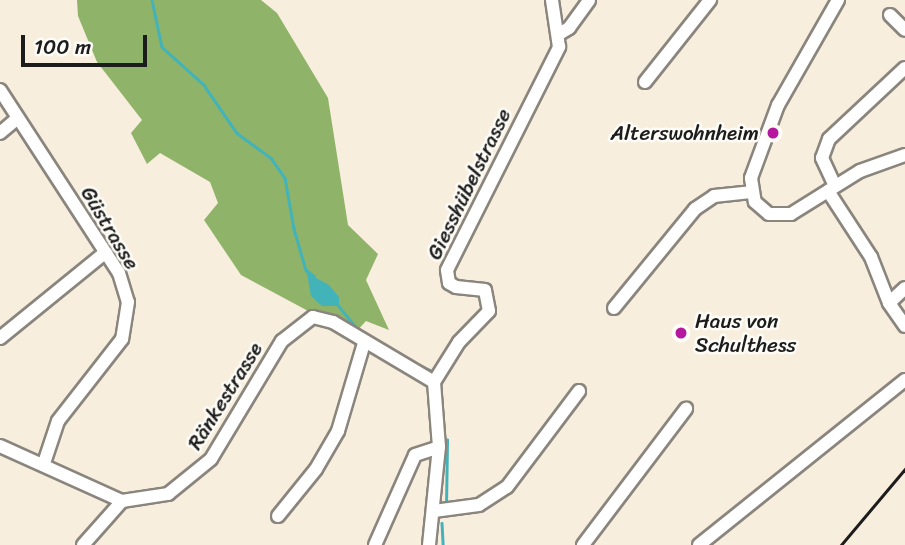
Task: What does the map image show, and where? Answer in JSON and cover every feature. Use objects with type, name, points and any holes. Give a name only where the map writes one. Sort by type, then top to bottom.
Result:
[{"type":"street","name":"Giesshübelstrasse","points":[[434,382],[460,342],[489,311],[485,290],[456,287],[449,283],[447,270],[557,53],[559,34],[552,0]]},
{"type":"street","points":[[559,34],[569,29],[589,0]]},
{"type":"street","points":[[645,82],[710,0]]},
{"type":"street","points":[[838,0],[790,79],[757,159],[751,192],[761,209],[778,216],[803,209],[860,171],[905,155]]},
{"type":"street","points":[[890,15],[905,30]]},
{"type":"street","points":[[905,68],[829,139],[822,158],[832,189],[871,257],[889,303],[905,326]]},
{"type":"street","name":"Güstrasse","points":[[0,90],[119,273],[128,302],[122,339],[58,421],[44,463]]},
{"type":"street","points":[[0,133],[18,118]]},
{"type":"street","points":[[614,308],[695,209],[714,196],[751,192]]},
{"type":"street","points":[[0,338],[106,252]]},
{"type":"street","points":[[889,303],[905,288]]},
{"type":"street","name":"Ränkestrasse","points":[[122,501],[168,494],[200,471],[218,450],[282,341],[300,323],[323,318],[434,382]]},
{"type":"street","points":[[278,516],[316,469],[338,431],[364,342]]},
{"type":"street","points":[[704,543],[905,380]]},
{"type":"street","points":[[429,545],[439,447],[434,382]]},
{"type":"street","points":[[434,511],[479,505],[507,487],[579,391]]},
{"type":"street","points":[[583,545],[686,409]]},
{"type":"street","points":[[0,446],[44,463],[122,501],[83,545]]},
{"type":"street","points":[[375,545],[415,455],[439,447]]},
{"type":"green space","points":[[77,0],[261,0],[277,13],[328,98],[348,225],[378,254],[366,280],[389,330],[366,321],[353,335],[241,275],[204,220],[218,203],[210,182],[160,153],[147,164],[131,133],[142,120],[97,62],[78,16]]},
{"type":"water","points":[[307,273],[329,285],[339,297],[339,306],[322,306],[311,296]]},
{"type":"waterway","points":[[152,0],[162,47],[204,85],[237,133],[271,158],[285,178],[294,229],[306,270],[314,276]]},
{"type":"waterway","points":[[338,305],[360,332]]},
{"type":"waterway","points":[[405,358],[430,370]]},
{"type":"waterway","points":[[446,506],[447,440]]},
{"type":"waterway","points":[[442,523],[443,545]]},
{"type":"railway","points":[[841,545],[905,469]]},
{"type":"place","name":"Alterswohnheim","points":[[773,133]]},
{"type":"place","name":"Haus von Schulthess","points":[[681,333]]}]
